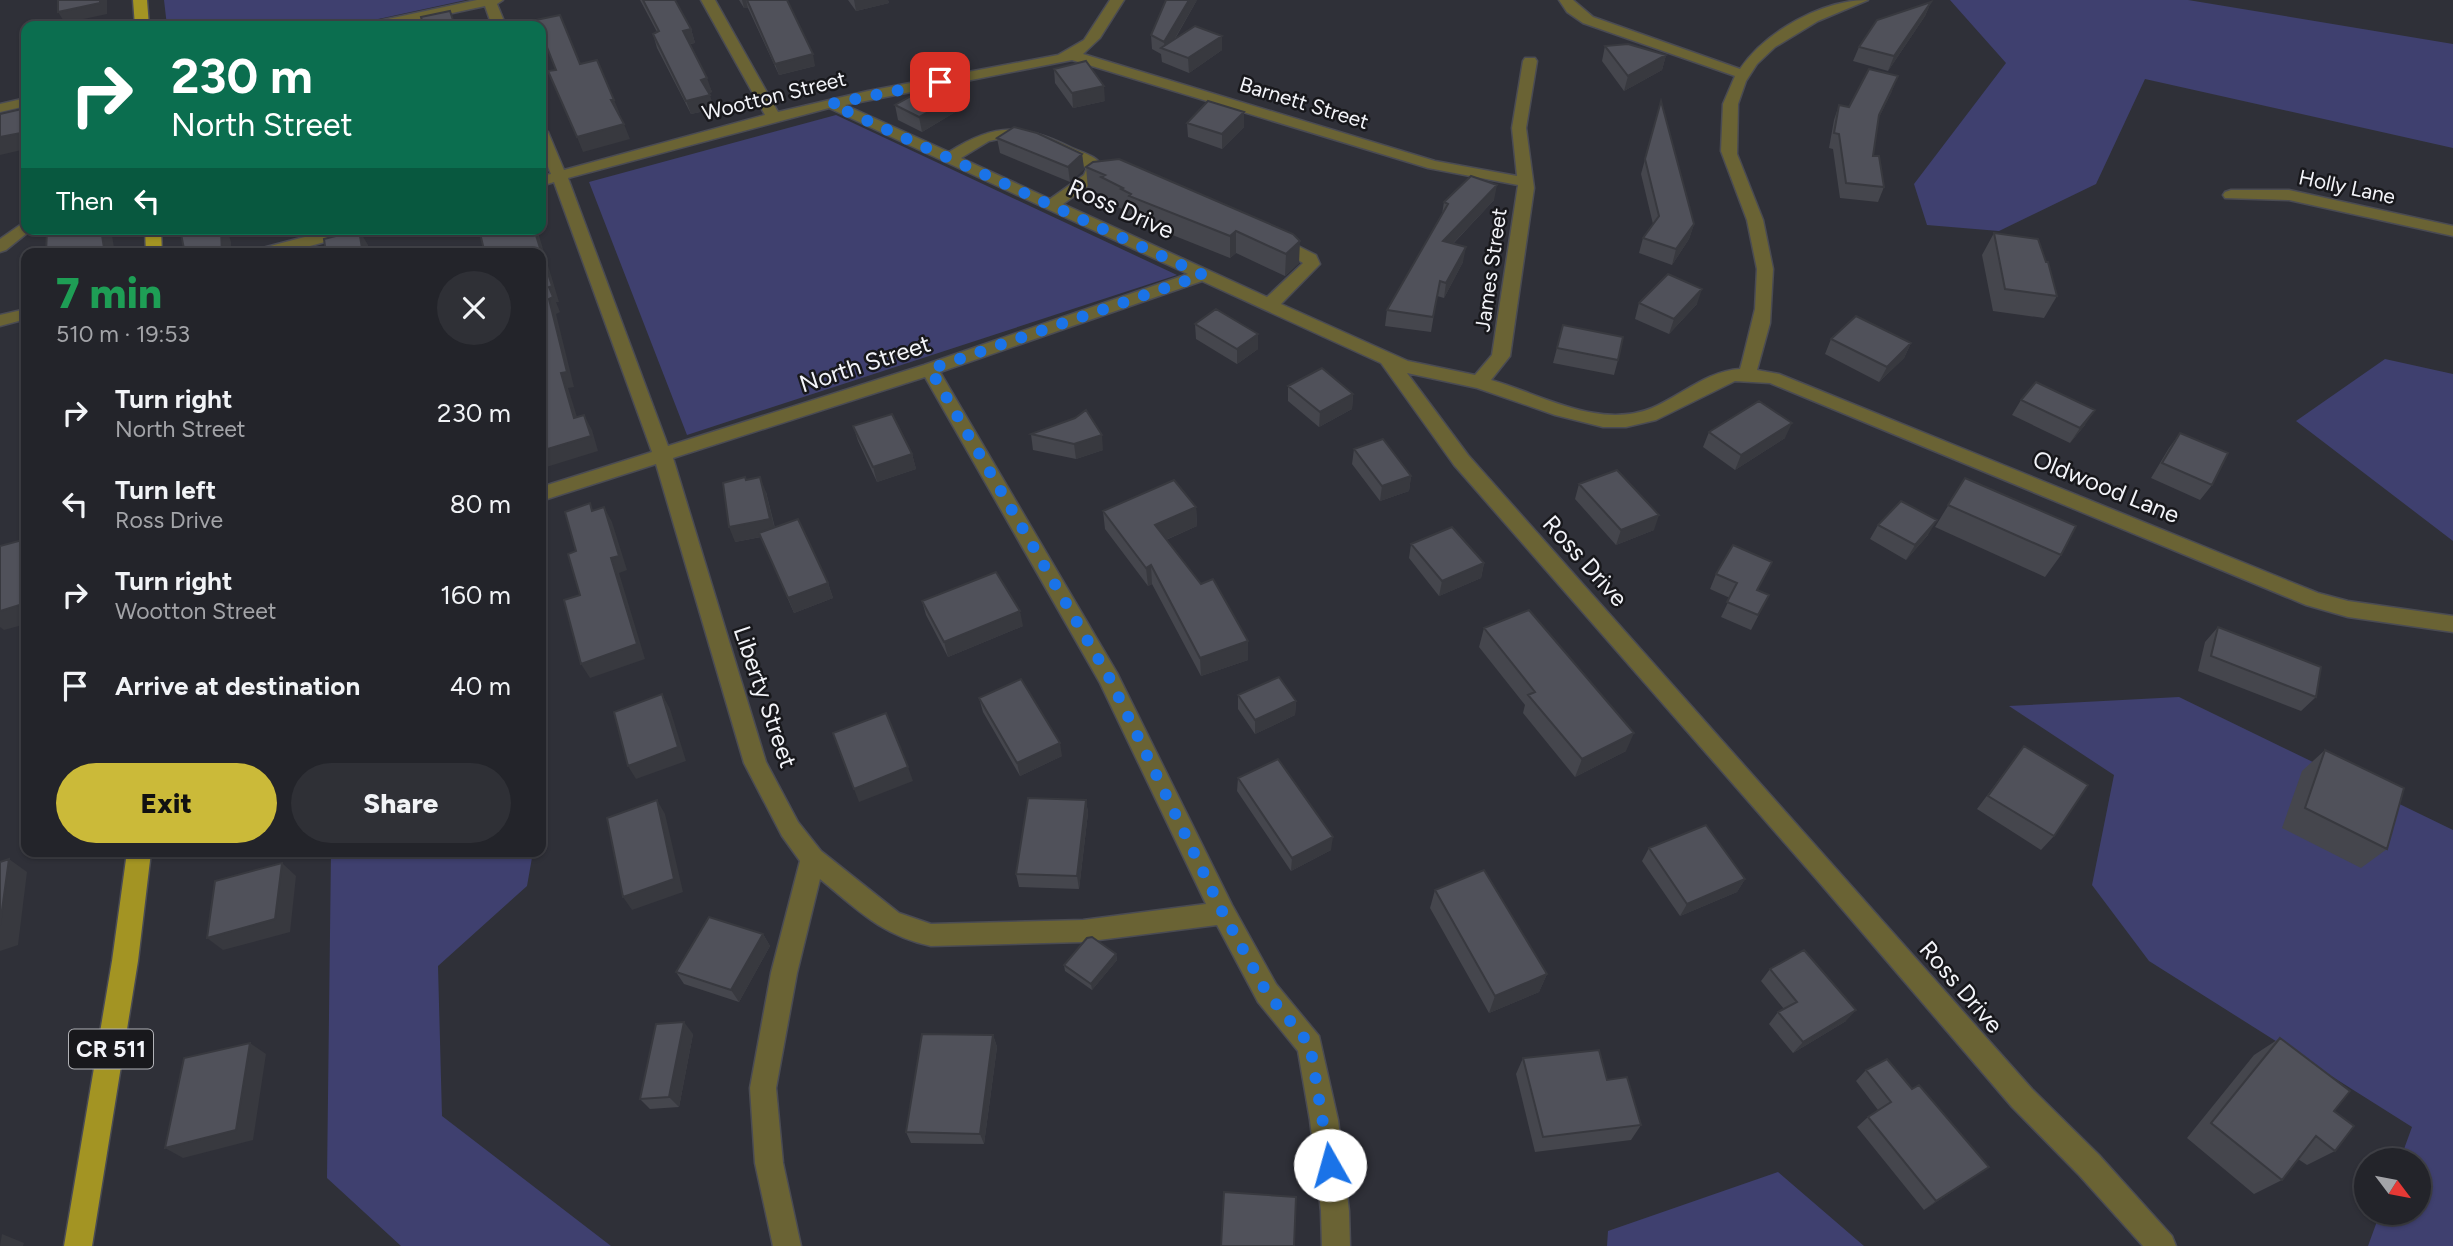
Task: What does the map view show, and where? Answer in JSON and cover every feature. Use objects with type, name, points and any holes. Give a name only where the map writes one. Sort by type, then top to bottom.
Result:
[{"type":"main road","points":[[140,0],[142,21]]},
{"type":"main road","name":"CR 511","points":[[78,1246],[125,961],[138,857]]},
{"type":"street","points":[[396,21],[491,0],[497,21]]},
{"type":"street","points":[[708,0],[774,117]]},
{"type":"street","name":"Wootton Street","points":[[550,178],[774,117],[1072,55],[1090,44],[1100,32],[1117,0]]},
{"type":"street","points":[[1566,0],[1572,9],[1588,20],[1742,74]]},
{"type":"street","points":[[1387,359],[1416,373],[1479,382],[1541,406],[1603,421],[1652,415],[1717,382],[1738,373],[1747,374],[1760,322],[1765,270],[1750,205],[1729,155],[1727,110],[1733,90],[1753,60],[1777,39],[1828,10],[1861,0]]},
{"type":"street","name":"Barnett Street","points":[[1072,55],[1433,165],[1525,182]]},
{"type":"street","name":"James Street","points":[[1479,382],[1502,356],[1525,182],[1519,128],[1530,61]]},
{"type":"street","points":[[0,108],[21,103]]},
{"type":"street","name":"Ross Drive","points":[[831,104],[1387,359],[1461,460],[1828,873],[2022,1098],[2089,1165],[2162,1246]]},
{"type":"street","points":[[948,159],[979,141],[1009,132],[1025,134],[1093,163],[1095,168],[1090,178]]},
{"type":"street","name":"Liberty Street","points":[[546,158],[550,178],[663,457],[755,763],[790,829],[813,859],[890,921],[909,930],[931,935],[1083,931],[1223,913]]},
{"type":"street","points":[[1050,206],[1090,178],[1114,174]]},
{"type":"street","name":"Holly Lane","points":[[2231,195],[2288,195],[2453,231]]},
{"type":"street","points":[[0,247],[21,230]]},
{"type":"street","points":[[1261,234],[1299,251],[1310,259],[1311,264],[1269,305]]},
{"type":"street","points":[[284,248],[332,235]]},
{"type":"street","name":"North Street","points":[[546,492],[930,369],[1203,275]]},
{"type":"street","points":[[0,321],[21,315]]},
{"type":"street","points":[[930,369],[1110,679],[1223,913],[1267,993],[1310,1045],[1324,1120],[1335,1211],[1336,1246]]},
{"type":"street","name":"Oldwood Lane","points":[[1747,374],[1773,378],[2313,600],[2348,610],[2453,624]]},
{"type":"street","points":[[787,1246],[769,1163],[763,1088],[784,973],[813,859]]},
{"type":"shaded area","points":[[164,0],[466,0],[369,21],[166,21]]},
{"type":"shaded area","points":[[1950,0],[2188,0],[2453,44],[2453,148],[2145,79],[2096,184],[1999,231],[1927,225],[1914,184],[2006,63]]},
{"type":"shaded area","points":[[836,115],[1177,275],[687,435],[589,182]]},
{"type":"shaded area","points":[[2385,359],[2453,374],[2453,541],[2296,421]]},
{"type":"shaded area","points":[[2179,697],[2453,830],[2453,1246],[2368,1246],[2376,1225],[2431,1225],[2431,1148],[2404,1148],[2412,1127],[2149,961],[2092,885],[2114,775],[2009,706]]},
{"type":"shaded area","points":[[331,857],[532,857],[527,886],[438,966],[442,1116],[611,1246],[401,1246],[327,1178]]},
{"type":"shaded area","points":[[1778,1172],[1864,1246],[1607,1246],[1608,1231]]},
{"type":"building","points":[[58,0],[100,0],[100,3],[58,12]]},
{"type":"building","points":[[643,0],[675,0],[691,29],[683,31],[707,78],[701,80],[710,95],[686,101],[653,34],[659,31]]},
{"type":"building","points":[[747,0],[787,0],[813,54],[775,64]]},
{"type":"building","points":[[1166,0],[1189,0],[1164,42],[1151,35]]},
{"type":"building","points":[[1931,2],[1894,56],[1859,47],[1877,20]]},
{"type":"building","points":[[450,11],[453,21],[422,21],[421,17]]},
{"type":"building","points":[[560,15],[580,64],[597,60],[614,100],[611,100],[624,124],[577,137],[548,71],[556,70],[546,45],[546,21],[536,20]]},
{"type":"building","points":[[1195,26],[1222,36],[1188,58],[1161,48]]},
{"type":"building","points":[[1628,44],[1666,55],[1628,76],[1605,46]]},
{"type":"building","points":[[1086,61],[1104,86],[1072,93],[1054,69]]},
{"type":"building","points":[[1869,69],[1898,76],[1879,115],[1873,156],[1879,156],[1884,187],[1846,183],[1839,134],[1834,133],[1839,105],[1849,107]]},
{"type":"building","points":[[931,85],[955,97],[919,117],[895,105]]},
{"type":"building","points":[[1208,101],[1244,112],[1222,134],[1187,123]]},
{"type":"building","points":[[1661,101],[1694,224],[1676,249],[1643,238],[1659,216],[1645,159]]},
{"type":"building","points":[[21,109],[21,133],[0,137],[0,114]]},
{"type":"building","points":[[1014,127],[1037,133],[1082,154],[1068,167],[997,138]]},
{"type":"building","points":[[1119,159],[1293,234],[1300,241],[1286,254],[1236,231],[1230,236],[1129,196],[1131,194],[1121,189],[1123,188],[1101,177],[1105,175],[1086,167],[1093,162]]},
{"type":"building","points":[[1471,176],[1497,185],[1443,241],[1466,247],[1446,283],[1440,281],[1433,317],[1387,310],[1448,204],[1444,202]]},
{"type":"building","points":[[1994,233],[2038,239],[2048,262],[2057,296],[2005,289]]},
{"type":"building","points":[[47,235],[102,235],[104,248],[46,248]]},
{"type":"building","points":[[181,235],[221,235],[222,248],[184,248]]},
{"type":"building","points":[[340,235],[360,235],[362,248],[325,248],[324,239]]},
{"type":"building","points":[[480,235],[536,235],[540,248],[484,248]]},
{"type":"building","points":[[546,267],[552,286],[549,287],[553,297],[549,299],[567,372],[561,373],[574,418],[584,415],[591,436],[546,450]]},
{"type":"building","points":[[1668,274],[1702,289],[1674,319],[1639,303]]},
{"type":"building","points":[[1216,309],[1258,334],[1237,349],[1195,324]]},
{"type":"building","points":[[1856,316],[1911,343],[1887,367],[1831,339]]},
{"type":"building","points":[[1563,325],[1623,337],[1618,360],[1557,348]]},
{"type":"building","points":[[1322,368],[1353,394],[1320,412],[1288,386]]},
{"type":"building","points":[[2036,382],[2095,410],[2080,428],[2021,400]]},
{"type":"building","points":[[1759,401],[1792,423],[1741,455],[1709,432]]},
{"type":"building","points":[[1086,410],[1102,435],[1074,444],[1031,434],[1075,418]]},
{"type":"building","points":[[892,414],[912,454],[873,467],[853,426]]},
{"type":"building","points":[[2180,433],[2228,453],[2212,485],[2162,463]]},
{"type":"building","points":[[1383,439],[1411,476],[1382,486],[1354,449]]},
{"type":"building","points":[[1617,470],[1659,515],[1621,530],[1579,484]]},
{"type":"building","points":[[745,477],[746,480],[760,477],[770,519],[729,527],[723,483]]},
{"type":"building","points":[[1965,478],[2076,526],[2061,555],[1948,505]]},
{"type":"building","points":[[1174,480],[1196,507],[1155,525],[1201,584],[1213,579],[1248,641],[1200,658],[1151,565],[1146,568],[1103,511]]},
{"type":"building","points":[[1901,501],[1937,520],[1915,545],[1878,525]]},
{"type":"building","points":[[590,503],[592,511],[604,507],[619,556],[611,558],[637,644],[581,664],[564,600],[580,595],[568,554],[576,551],[565,512]]},
{"type":"building","points":[[798,519],[828,583],[788,598],[759,533]]},
{"type":"building","points":[[1452,527],[1484,563],[1442,581],[1411,544]]},
{"type":"building","points":[[21,540],[21,605],[0,611],[0,546]]},
{"type":"building","points":[[1733,545],[1772,562],[1757,590],[1769,595],[1758,615],[1727,602],[1737,583],[1716,574]]},
{"type":"building","points":[[996,572],[1020,611],[944,642],[922,601]]},
{"type":"building","points":[[1529,610],[1634,733],[1582,759],[1528,695],[1535,692],[1484,628]]},
{"type":"building","points":[[2218,627],[2321,667],[2316,697],[2211,656]]},
{"type":"building","points":[[1279,677],[1296,701],[1255,720],[1238,695]]},
{"type":"building","points":[[1021,679],[1060,743],[1017,763],[979,698]]},
{"type":"building","points":[[662,694],[678,747],[628,766],[614,712]]},
{"type":"building","points":[[886,713],[908,767],[854,789],[833,733]]},
{"type":"building","points":[[2024,746],[2088,785],[2054,836],[1988,796]]},
{"type":"building","points":[[2325,750],[2404,788],[2387,849],[2305,808]]},
{"type":"building","points":[[1278,759],[1333,837],[1292,858],[1238,778]]},
{"type":"building","points":[[1028,798],[1086,800],[1077,876],[1016,874]]},
{"type":"building","points":[[657,800],[674,879],[623,897],[607,818]]},
{"type":"building","points":[[1706,825],[1745,879],[1687,904],[1649,848]]},
{"type":"building","points":[[9,859],[0,925],[0,862]]},
{"type":"building","points":[[282,863],[275,919],[207,938],[215,881]]},
{"type":"building","points":[[1484,870],[1547,974],[1495,996],[1435,890]]},
{"type":"building","points":[[709,917],[763,934],[731,990],[676,972]]},
{"type":"building","points":[[1092,937],[1116,954],[1091,984],[1064,965],[1087,938]]},
{"type":"building","points":[[1804,950],[1856,1010],[1803,1042],[1778,1012],[1797,1002],[1770,969]]},
{"type":"building","points":[[684,1022],[669,1097],[640,1099],[656,1024]]},
{"type":"building","points":[[922,1034],[993,1035],[980,1134],[906,1132]]},
{"type":"building","points":[[2280,1038],[2350,1091],[2334,1111],[2354,1126],[2335,1151],[2316,1136],[2282,1180],[2211,1123]]},
{"type":"building","points":[[250,1043],[236,1130],[165,1148],[184,1058]]},
{"type":"building","points":[[1599,1050],[1607,1080],[1627,1077],[1641,1125],[1543,1137],[1523,1058]]},
{"type":"building","points":[[1887,1059],[1912,1089],[1919,1085],[1989,1167],[1936,1201],[1868,1117],[1891,1102],[1866,1070]]},
{"type":"building","points":[[1224,1192],[1296,1197],[1294,1246],[1221,1246]]},
{"type":"route","points":[[940,82],[831,104],[1203,275],[930,369],[1110,679],[1223,913],[1267,993],[1310,1045],[1330,1165]]}]
